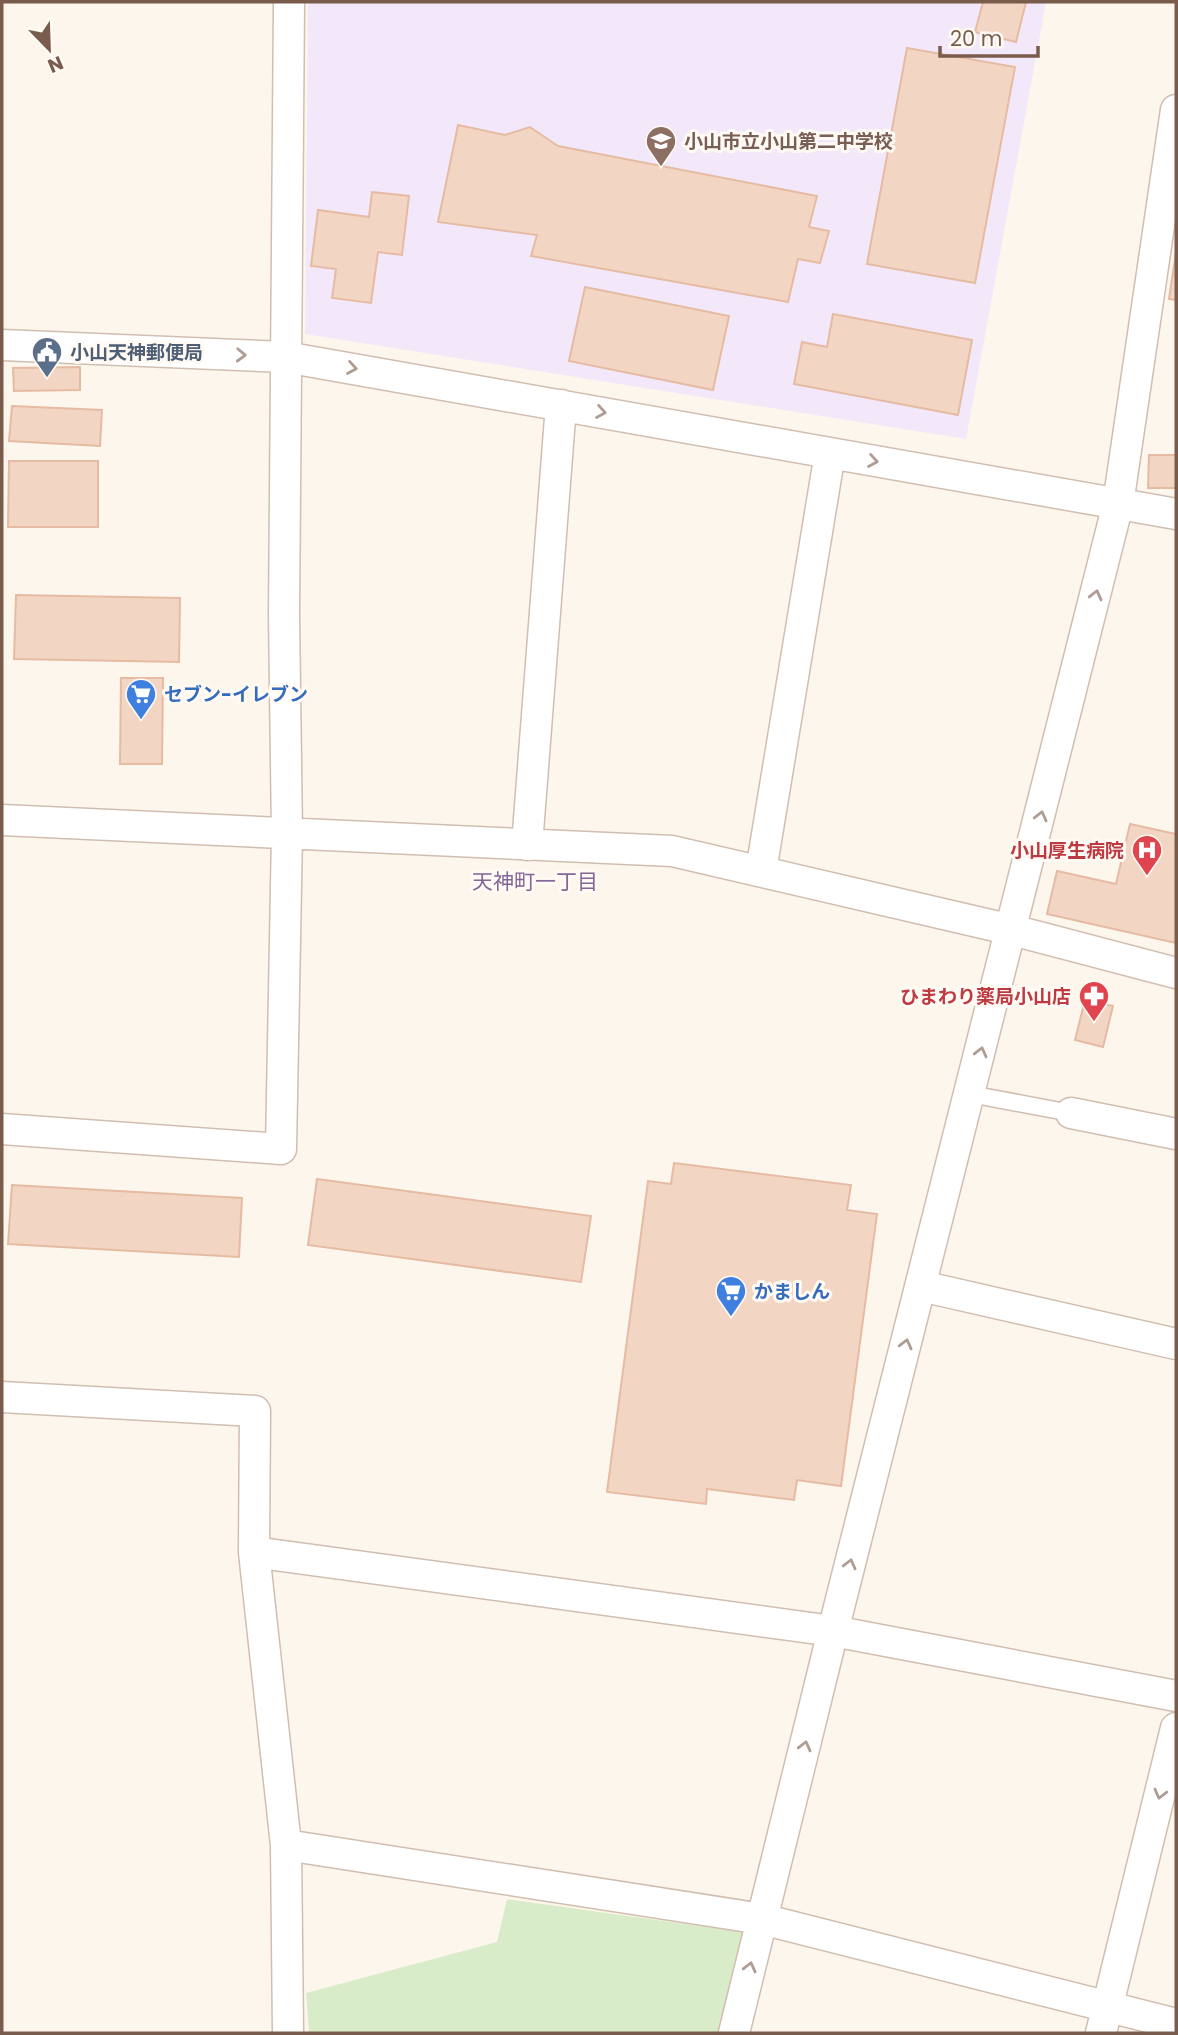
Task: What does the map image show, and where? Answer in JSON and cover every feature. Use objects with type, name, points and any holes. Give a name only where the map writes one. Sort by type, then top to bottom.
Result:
[{"type":"street","points":[[2,1129],[281,1149],[287,834],[285,356],[289,2]]},
{"type":"street","points":[[734,2033],[833,1630],[1118,504],[1176,110]]},
{"type":"street","points":[[2,345],[285,356],[1176,514]]},
{"type":"street","points":[[527,845],[561,405]]},
{"type":"street","points":[[761,872],[830,453]]},
{"type":"street","points":[[2,820],[672,851],[1012,930],[1176,973]]},
{"type":"street","points":[[1071,1113],[1176,1133]]},
{"type":"street","points":[[921,1286],[1176,1344]]},
{"type":"street","points":[[2,1397],[255,1411],[254,1552],[286,1845],[288,2033]]},
{"type":"street","points":[[254,1552],[833,1630],[1176,1696]]},
{"type":"street","points":[[1105,2020],[1176,1728]]},
{"type":"street","points":[[286,1845],[762,1919],[1105,2020],[1176,2024]]},
{"type":"lane","points":[[970,1094],[1071,1113]]},
{"type":"shaded area","name":"小山市立小山第二中学校","points":[[308,2],[1046,2],[966,439],[305,334]]},
{"type":"green space","points":[[507,1899],[743,1932],[719,2033],[309,2033],[306,1993],[497,1942]]},
{"type":"building","points":[[983,2],[1026,2],[1016,42],[975,32]]},
{"type":"building","points":[[907,48],[1015,67],[975,283],[867,264]]},
{"type":"building","name":"小山市立小山第二中学校","points":[[458,125],[505,135],[530,127],[558,146],[817,196],[809,227],[829,231],[820,263],[798,259],[788,302],[531,256],[537,235],[438,222]]},
{"type":"building","points":[[372,192],[409,196],[402,255],[378,252],[371,303],[332,298],[336,269],[311,266],[318,210],[369,217]]},
{"type":"building","points":[[1176,252],[1176,300],[1169,299]]},
{"type":"building","points":[[585,287],[729,316],[713,390],[569,361]]},
{"type":"building","points":[[833,314],[972,340],[958,415],[794,384],[802,342],[827,347]]},
{"type":"building","name":"小山天神郵便局","points":[[80,367],[80,390],[14,391],[13,368]]},
{"type":"building","points":[[12,406],[102,410],[100,446],[9,441]]},
{"type":"building","points":[[1149,455],[1176,455],[1176,488],[1148,488]]},
{"type":"building","points":[[9,461],[98,461],[98,527],[8,527]]},
{"type":"building","points":[[16,595],[180,598],[179,662],[14,659]]},
{"type":"building","name":"セブン-イレブン","points":[[121,678],[163,678],[162,764],[120,764]]},
{"type":"building","name":"小山厚生病院","points":[[1130,824],[1176,834],[1176,943],[1047,914],[1057,871],[1116,884]]},
{"type":"building","name":"ひまわり薬局小山店","points":[[1085,1000],[1113,1006],[1103,1047],[1075,1040]]},
{"type":"building","points":[[674,1163],[851,1185],[847,1210],[877,1214],[841,1486],[797,1480],[794,1500],[707,1489],[706,1504],[607,1492],[648,1181],[671,1184]]},
{"type":"building","points":[[317,1179],[591,1216],[581,1282],[308,1245]]},
{"type":"building","points":[[12,1185],[242,1198],[239,1257],[8,1244]]},
{"type":"place","name":"小山市立小山第二中学校","points":[[661,168]]},
{"type":"place","name":"小山天神郵便局","points":[[47,379]]},
{"type":"place","name":"セブン-イレブン","points":[[141,721]]},
{"type":"place","name":"小山厚生病院","points":[[1147,877]]},
{"type":"place","name":"ひまわり薬局小山店","points":[[1094,1023]]},
{"type":"place","name":"かましん","points":[[731,1318]]},
{"type":"district","name":"天神町一丁目","points":[[535,882]]}]
